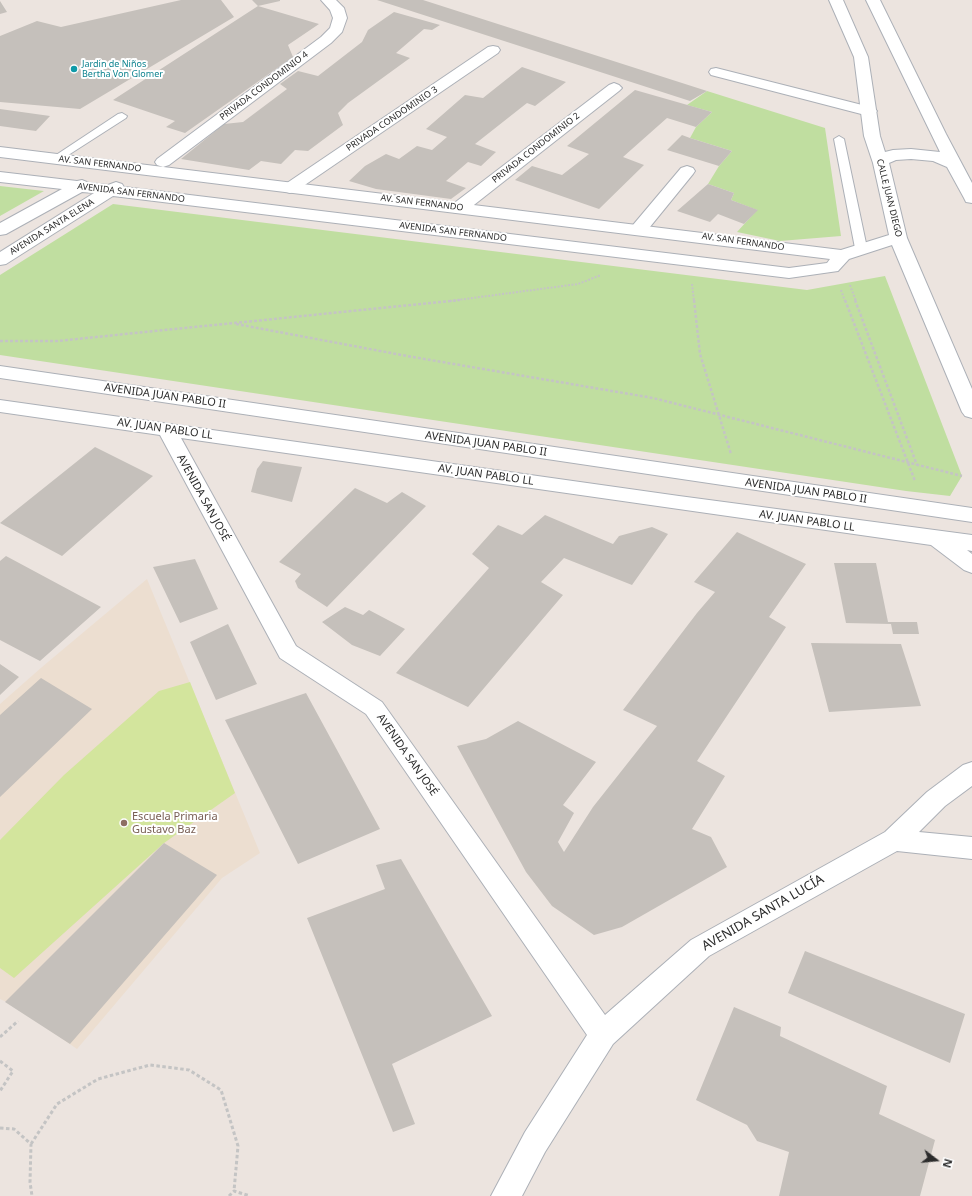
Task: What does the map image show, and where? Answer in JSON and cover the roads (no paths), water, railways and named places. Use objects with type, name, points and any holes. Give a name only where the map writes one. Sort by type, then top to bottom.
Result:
[{"type":"street","name":"PRIVADA CONDOMINIO 4","points":[[144,169],[163,162],[326,40],[337,29],[340,18],[338,8],[328,0]]},
{"type":"street","name":"CALLE JUAN DIEGO","points":[[836,0],[861,57],[872,136],[880,161],[898,238],[972,412]]},
{"type":"street","points":[[873,0],[938,134],[972,198]]},
{"type":"street","name":"PRIVADA CONDOMINIO 3","points":[[290,188],[494,50]]},
{"type":"street","points":[[716,72],[869,111]]},
{"type":"street","name":"PRIVADA CONDOMINIO 2","points":[[458,208],[614,88]]},
{"type":"street","points":[[872,136],[909,143],[926,141],[938,134]]},
{"type":"street","name":"AV. SAN FERNANDO","points":[[0,152],[639,229],[838,261]]},
{"type":"street","points":[[880,161],[893,155],[912,154],[936,156],[954,164]]},
{"type":"street","name":"AVENIDA SANTA ELENA","points":[[0,230],[116,166]]},
{"type":"street","name":"AVENIDA SANTA ELENA","points":[[0,260],[144,169]]},
{"type":"street","points":[[639,229],[687,171]]},
{"type":"street","name":"AVENIDA SAN FERNANDO","points":[[0,177],[790,273],[838,261],[861,248],[898,238]]},
{"type":"street","name":"AVENIDA JUAN PABLO II","points":[[0,372],[972,515]]},
{"type":"street","name":"AV. JUAN PABLO LL","points":[[0,406],[679,503],[972,543]]},
{"type":"street","name":"AVENIDA SAN JOSÉ","points":[[166,429],[288,652],[374,708],[603,1035]]},
{"type":"street","points":[[937,538],[972,565]]},
{"type":"street","name":"AVENIDA SANTA LUCÍA","points":[[506,1196],[535,1142],[603,1035],[700,948],[894,840],[936,799],[972,772]]},
{"type":"street","points":[[894,840],[972,848]]},
{"type":"lane","points":[[55,159],[122,116]]},
{"type":"lane","points":[[839,139],[861,248]]},
{"type":"place","name":"Jardin de Niños Bertha Von Glomer","points":[[74,69]]},
{"type":"place","name":"Escuela Primaria Gustavo Baz","points":[[124,823]]}]
